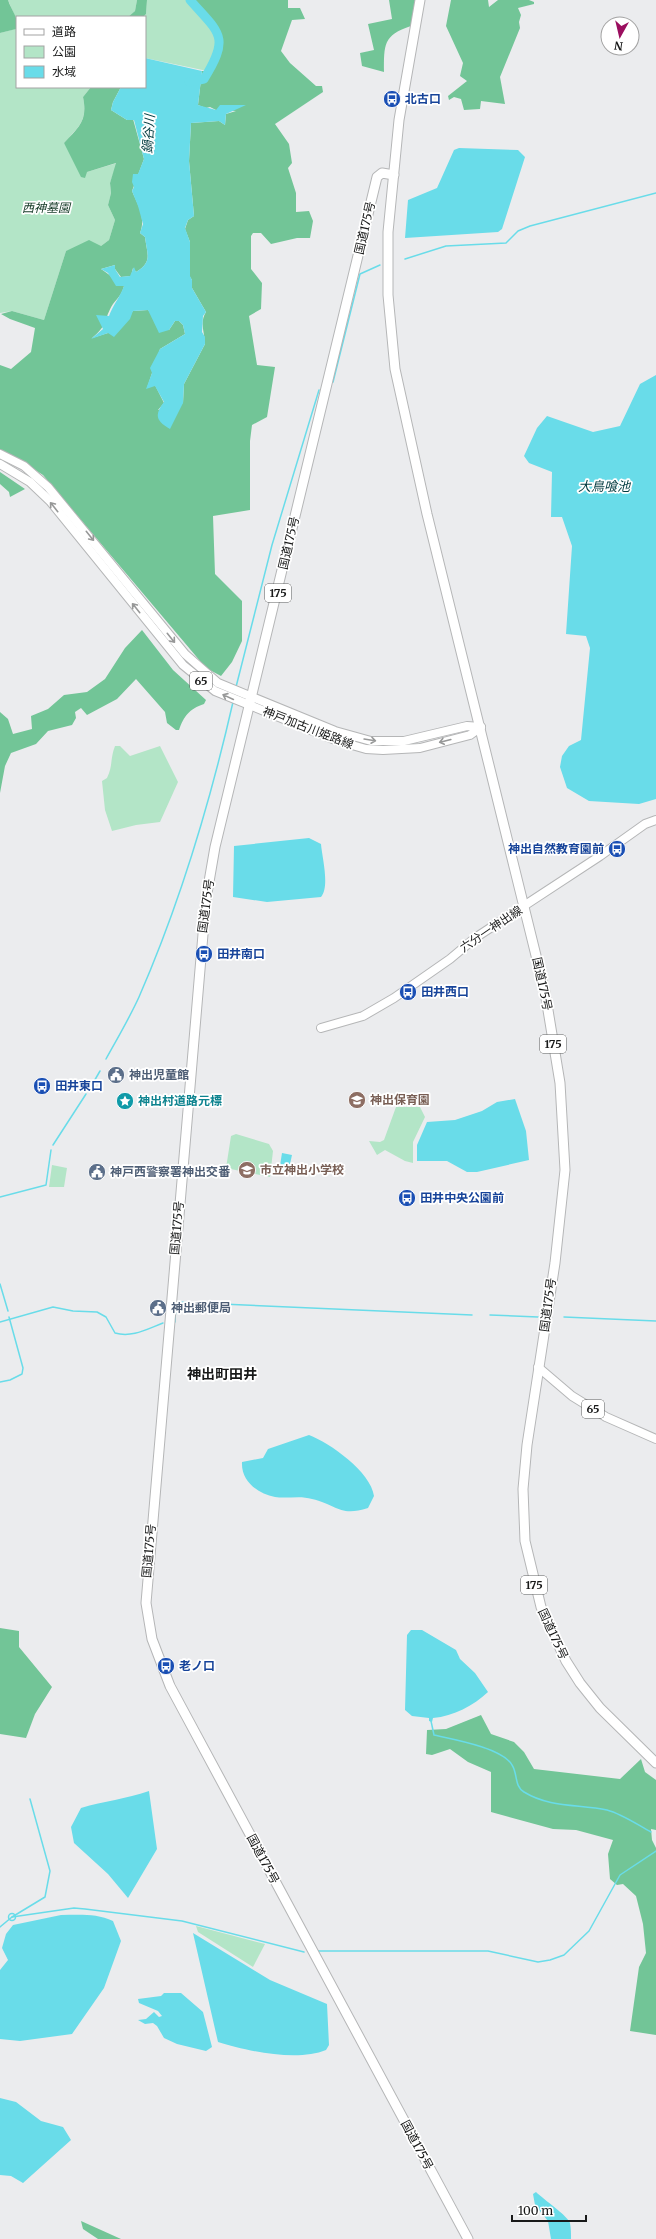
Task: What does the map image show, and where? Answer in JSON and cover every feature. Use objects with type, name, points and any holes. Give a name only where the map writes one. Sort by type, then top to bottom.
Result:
[{"type":"highway","name":"国道175号","points":[[420,0],[399,120],[388,232],[388,295],[395,369],[427,514],[481,727],[545,992],[560,1083],[565,1170],[560,1220],[527,1444],[523,1515],[524,1541],[540,1607],[552,1636],[580,1683],[628,1738],[656,1763]]},
{"type":"highway","name":"国道175号","points":[[394,176],[382,173],[377,177],[215,847],[206,899],[146,1586],[147,1614],[157,1656],[170,1686],[468,2239]]},
{"type":"main road","name":"神戸加古川姫路線","points":[[0,454],[24,466],[48,487],[190,660],[218,683],[251,702],[351,746],[383,750],[420,748],[470,735],[481,727]]},
{"type":"main road","name":"神戸加古川姫路線","points":[[0,464],[30,482],[50,501],[174,655],[192,675],[215,691],[251,702]]},
{"type":"main road","name":"六分一神出線","points":[[321,1028],[363,1016],[394,998],[450,959],[474,938],[645,824],[656,820]]},
{"type":"main road","name":"65","points":[[538,1367],[572,1396],[606,1417],[656,1439]]},
{"type":"green space","points":[[0,0],[8,0],[16,18],[16,29],[0,33]]},
{"type":"green space","points":[[8,0],[137,0],[135,11],[129,16],[16,16],[16,19]]},
{"type":"green space","points":[[137,0],[147,0],[146,14],[144,16],[129,16],[135,11]]},
{"type":"green space","points":[[147,0],[192,0],[219,30],[222,40],[212,72],[146,58],[146,16],[144,16],[146,14]]},
{"type":"green space","points":[[192,0],[288,0],[288,8],[300,8],[305,19],[292,20],[281,51],[290,63],[316,86],[322,86],[323,92],[275,124],[289,144],[292,163],[288,168],[296,193],[296,212],[309,211],[313,221],[310,238],[297,238],[271,244],[261,233],[253,233],[251,236],[251,269],[262,283],[261,309],[249,316],[257,365],[275,367],[267,417],[252,425],[250,441],[250,510],[213,516],[215,574],[242,601],[242,641],[232,662],[221,676],[206,668],[43,475],[12,455],[0,450],[0,365],[11,369],[31,352],[35,328],[1,314],[12,311],[44,320],[66,251],[89,240],[101,246],[109,240],[115,220],[108,205],[111,193],[110,183],[116,163],[87,172],[85,178],[81,177],[64,143],[81,123],[84,112],[83,97],[90,88],[120,88],[113,102],[111,110],[127,120],[133,119],[144,159],[132,191],[142,217],[142,227],[140,233],[145,237],[148,253],[145,265],[136,272],[133,268],[131,276],[121,277],[115,269],[115,265],[101,269],[124,286],[121,294],[110,309],[101,329],[92,338],[108,333],[133,311],[148,310],[169,330],[175,321],[179,321],[183,325],[185,334],[160,349],[147,388],[155,385],[164,403],[158,410],[183,403],[184,384],[205,344],[203,320],[206,312],[192,288],[192,280],[190,277],[190,242],[185,229],[188,220],[194,216],[189,161],[191,123],[219,121],[225,125],[226,114],[236,111],[216,110],[210,107],[206,108],[198,105],[202,71],[212,71],[222,40],[219,30]]},
{"type":"green space","points":[[389,0],[415,0],[411,26],[395,33],[387,42],[384,55],[384,72],[362,66],[360,53],[374,50],[368,24],[392,19]]},
{"type":"green space","points":[[451,0],[488,0],[489,7],[498,0],[529,0],[534,2],[534,4],[518,8],[521,15],[519,22],[520,28],[500,77],[505,104],[481,101],[480,109],[464,110],[461,99],[454,97],[449,100],[448,96],[467,81],[460,76],[463,63],[446,26]]},
{"type":"green space","name":"西神墓園","points":[[16,28],[16,88],[90,88],[83,97],[84,112],[81,123],[64,143],[87,172],[117,163],[110,183],[111,193],[108,205],[115,220],[109,240],[101,246],[66,251],[44,320],[12,311],[0,313],[0,33]]},
{"type":"green space","points":[[0,472],[25,489],[10,497],[9,492],[0,484]]},
{"type":"green space","points":[[142,630],[173,670],[206,700],[204,704],[194,708],[185,717],[179,730],[176,730],[167,723],[165,712],[136,679],[117,699],[87,715],[81,708],[75,712],[76,718],[72,725],[48,731],[36,744],[11,753],[5,766],[0,793],[0,712],[8,719],[13,734],[32,729],[31,716],[48,709],[64,695],[87,692],[105,679],[125,648]]},
{"type":"green space","points":[[115,746],[120,746],[130,756],[160,746],[178,782],[160,822],[136,825],[112,831],[105,810],[102,781],[107,778],[109,774]]},
{"type":"green space","points":[[396,1107],[420,1107],[425,1117],[413,1142],[413,1163],[405,1161],[385,1150],[377,1155],[369,1141],[380,1142],[384,1140]]},
{"type":"green space","points":[[236,1134],[269,1144],[273,1151],[270,1177],[226,1168],[231,1136]]},
{"type":"green space","points":[[52,1165],[67,1168],[64,1187],[49,1187]]},
{"type":"green space","points":[[0,1628],[19,1631],[19,1647],[52,1687],[35,1714],[26,1738],[0,1734]]},
{"type":"green space","points":[[481,1715],[491,1734],[514,1742],[524,1752],[534,1769],[620,1779],[641,1759],[645,1772],[656,1780],[656,1830],[651,1829],[652,1840],[656,1848],[656,2035],[630,2031],[639,1967],[646,1953],[643,1924],[636,1896],[623,1884],[617,1885],[610,1879],[608,1854],[613,1840],[576,1830],[553,1829],[491,1812],[491,1772],[468,1762],[450,1749],[432,1755],[426,1754],[427,1730],[446,1729]]},
{"type":"green space","points":[[196,1926],[265,1944],[253,1967],[198,1932]]},
{"type":"green space","points":[[81,2221],[121,2239],[98,2239],[83,2229]]},
{"type":"water","points":[[146,58],[202,71],[198,105],[216,110],[220,105],[246,105],[226,114],[225,125],[219,121],[191,123],[189,161],[194,216],[188,220],[185,228],[190,242],[190,276],[192,280],[192,288],[206,312],[203,316],[202,332],[205,337],[205,344],[184,384],[183,403],[170,429],[159,420],[158,414],[164,402],[155,386],[146,389],[152,373],[150,368],[160,349],[185,334],[183,325],[179,321],[175,321],[169,330],[159,333],[148,310],[133,311],[130,319],[114,337],[108,333],[91,339],[103,329],[96,315],[109,316],[124,286],[116,286],[108,273],[101,269],[115,265],[115,269],[120,277],[130,276],[134,267],[136,272],[145,265],[148,257],[145,237],[140,233],[143,224],[132,191],[134,187],[132,182],[133,174],[138,174],[144,159],[134,120],[127,120],[111,110],[113,102],[120,88],[146,88]]},
{"type":"water","points":[[459,148],[518,150],[525,157],[502,229],[498,232],[405,238],[408,200],[437,188],[454,150]]},
{"type":"water","name":"大鳥喰池","points":[[656,375],[656,799],[639,804],[589,801],[567,788],[560,767],[562,756],[569,746],[581,740],[590,648],[586,636],[566,634],[572,546],[562,517],[551,517],[552,472],[529,463],[524,456],[537,428],[547,416],[593,432],[620,426],[640,384]]},
{"type":"water","points":[[309,838],[321,844],[325,872],[325,886],[321,897],[267,902],[233,897],[234,846]]},
{"type":"water","points":[[515,1099],[526,1131],[529,1160],[477,1172],[467,1172],[447,1161],[417,1161],[417,1145],[427,1122],[455,1120],[482,1111],[497,1102]]},
{"type":"water","points":[[282,1153],[292,1155],[288,1173],[279,1172]]},
{"type":"water","points":[[309,1435],[338,1451],[366,1477],[374,1496],[368,1508],[345,1511],[320,1501],[307,1498],[275,1497],[262,1493],[247,1480],[242,1469],[242,1462],[263,1458],[268,1449]]},
{"type":"water","points":[[411,1630],[422,1630],[456,1650],[460,1659],[475,1673],[488,1692],[463,1710],[433,1718],[432,1722],[429,1721],[429,1718],[412,1716],[405,1710],[407,1635]]},
{"type":"water","points":[[149,1791],[157,1849],[128,1898],[108,1874],[74,1843],[71,1827],[81,1808]]},
{"type":"water","points":[[61,1915],[94,1916],[107,1918],[113,1921],[121,1941],[104,1988],[72,2034],[20,2041],[0,2039],[0,1970],[8,1960],[2,1948],[6,1934],[13,1925]]},
{"type":"water","points":[[193,1933],[270,1980],[327,2004],[329,2045],[326,2050],[301,2055],[272,2054],[243,2049],[218,2042]]},
{"type":"water","points":[[164,1993],[181,1993],[203,2012],[212,2047],[206,2051],[177,2044],[164,2038],[157,2026],[153,2023],[145,2024],[138,2020],[146,2019],[154,2012],[159,2017],[162,2016],[158,2011],[139,2003],[138,1999],[161,1996]]},
{"type":"water","points":[[0,2098],[16,2102],[41,2121],[63,2127],[71,2140],[23,2183],[11,2176],[0,2175]]},
{"type":"water","points":[[536,2192],[568,2220],[570,2223],[571,2239],[551,2239],[548,2221],[535,2205],[533,2194]]},
{"type":"waterway","name":"鍋谷川","points":[[189,82],[204,79],[212,65],[219,44],[218,36],[214,28],[190,0]]},
{"type":"waterway","points":[[405,259],[446,246],[506,243],[518,231],[530,226],[656,193]]},
{"type":"waterway","points":[[333,382],[360,274],[380,265]]},
{"type":"waterway","points":[[236,687],[272,545],[319,390]]},
{"type":"waterway","points":[[106,1059],[139,997],[181,889],[204,815],[233,702]]},
{"type":"waterway","points":[[89,1090],[100,1071]]},
{"type":"waterway","points":[[53,1145],[86,1094]]},
{"type":"waterway","points":[[0,1197],[46,1185],[51,1150]]},
{"type":"waterway","points":[[0,1284],[8,1311]]},
{"type":"waterway","points":[[175,1322],[176,1302],[472,1315]]},
{"type":"waterway","points":[[0,1322],[53,1307],[73,1311],[97,1312],[106,1317],[115,1333],[121,1334],[133,1334],[163,1323]]},
{"type":"waterway","points":[[490,1315],[538,1317]]},
{"type":"waterway","points":[[0,1382],[10,1380],[22,1374],[23,1368],[9,1317]]},
{"type":"waterway","points":[[564,1317],[656,1321]]},
{"type":"waterway","points":[[431,1721],[434,1735],[476,1745],[488,1749],[507,1759],[514,1768],[519,1787],[524,1792],[544,1801],[607,1810],[624,1817],[651,1832]]},
{"type":"waterway","points":[[12,1917],[45,1897],[50,1871],[30,1799]]},
{"type":"waterway","points":[[316,1951],[488,1951],[538,1962],[550,1960],[564,1955],[589,1931],[620,1875],[656,1851]]},
{"type":"waterway","points":[[0,1927],[12,1917],[74,1908],[182,1921],[304,1952]]},
{"type":"waterway","points":[[12,1913],[15,1914],[16,1917],[15,1920],[12,1921],[9,1920],[8,1917],[9,1914],[12,1913]]},
{"type":"place","name":"北古口","points":[[392,99]]},
{"type":"place","name":"神出自然教育園前","points":[[617,849]]},
{"type":"place","name":"田井南口","points":[[204,954]]},
{"type":"place","name":"田井西口","points":[[408,992]]},
{"type":"place","name":"神出児童館","points":[[116,1075]]},
{"type":"place","name":"田井東口","points":[[42,1086]]},
{"type":"place","name":"神出保育園","points":[[357,1100]]},
{"type":"place","name":"神出村道路元標","points":[[125,1101]]},
{"type":"place","name":"市立神出小学校","points":[[247,1170]]},
{"type":"place","name":"神戸西警察署神出交番","points":[[97,1172]]},
{"type":"place","name":"田井中央公園前","points":[[407,1198]]},
{"type":"place","name":"神出郵便局","points":[[158,1308]]},
{"type":"place","name":"老ノ口","points":[[166,1666]]},
{"type":"district","name":"神出町田井","points":[[222,1374]]}]
